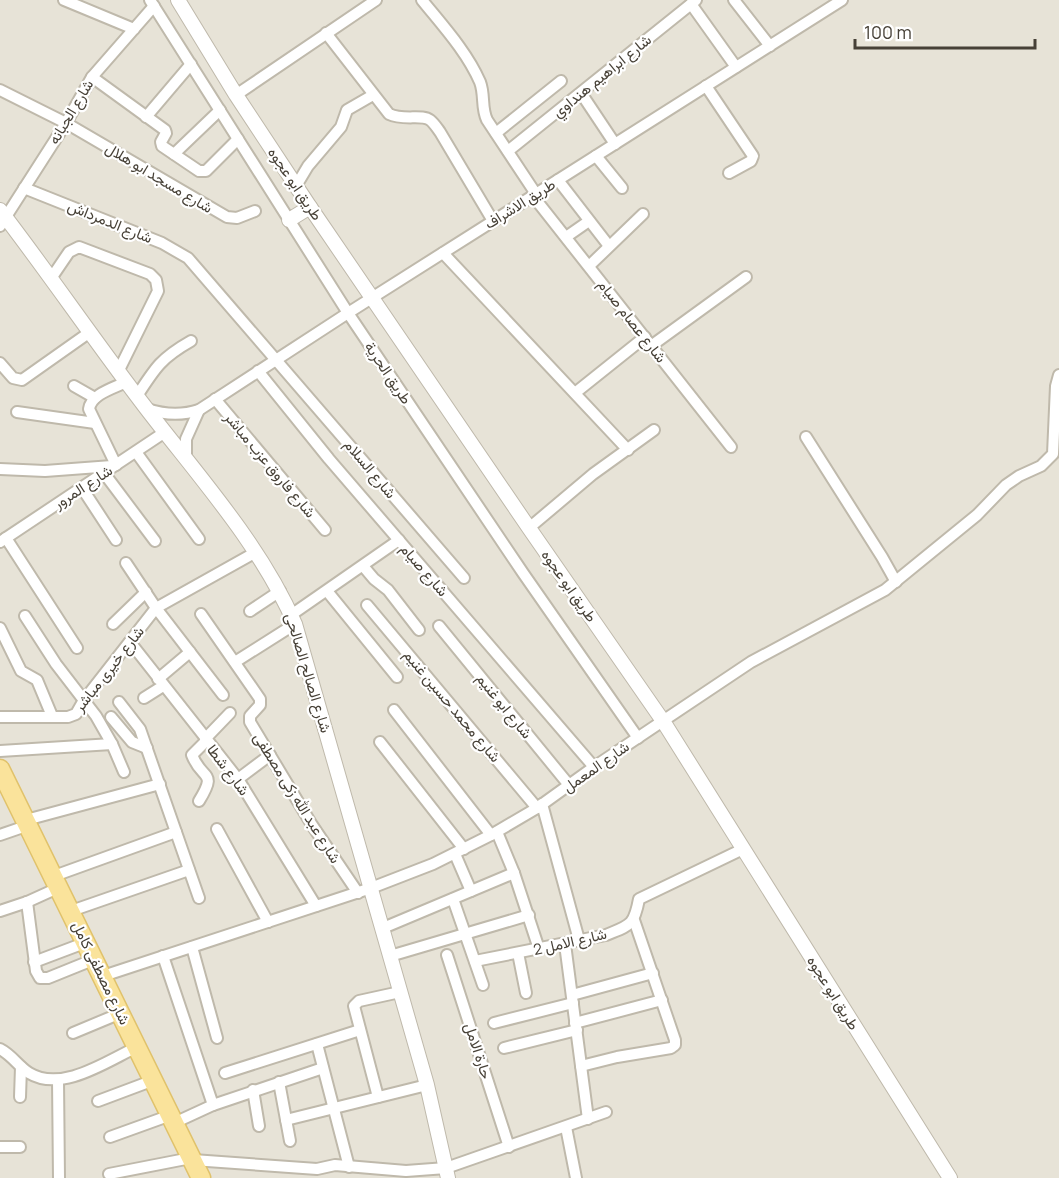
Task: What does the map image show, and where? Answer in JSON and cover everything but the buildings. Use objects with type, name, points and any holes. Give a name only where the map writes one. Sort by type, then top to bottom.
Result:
[{"type":"main road","name":"شارع مصطفى كامل","points":[[0,769],[201,1178]]},
{"type":"street","points":[[64,0],[79,2],[134,28]]},
{"type":"street","name":"طريق ابو عجوه","points":[[178,0],[310,207],[663,721],[950,1178]]},
{"type":"street","points":[[236,94],[376,0]]},
{"type":"street","name":"شارع عصام صيام","points":[[422,0],[471,64],[482,86],[485,115],[534,195],[731,447]]},
{"type":"street","points":[[734,0],[770,46]]},
{"type":"street","points":[[694,2],[736,67]]},
{"type":"street","name":"شارع ابراهيم هنداوي","points":[[508,151],[694,2]]},
{"type":"street","name":"طريق الاشراف","points":[[147,409],[178,414],[199,410],[836,2]]},
{"type":"street","name":"شارع الجبانه","points":[[2,217],[24,188],[66,123],[92,77],[152,3]]},
{"type":"street","name":"طريق الحرية","points":[[152,3],[348,313],[523,573],[638,738]]},
{"type":"street","points":[[326,33],[389,114],[397,118],[424,117],[430,120],[440,132],[494,221]]},
{"type":"street","points":[[146,117],[191,64]]},
{"type":"street","points":[[92,77],[166,131],[161,143],[163,147],[199,171],[206,171],[238,139]]},
{"type":"street","points":[[496,133],[561,81]]},
{"type":"street","points":[[706,86],[753,156],[751,161],[729,173]]},
{"type":"street","name":"شارع مسجد ابو هلال","points":[[0,90],[66,123],[226,217],[237,218],[255,211]]},
{"type":"street","points":[[581,93],[615,144]]},
{"type":"street","points":[[296,186],[322,148],[341,126],[347,111],[373,95]]},
{"type":"street","points":[[174,154],[220,110]]},
{"type":"street","points":[[596,156],[622,188]]},
{"type":"street","points":[[558,180],[609,246]]},
{"type":"street","name":"شارع الدمرداش","points":[[24,188],[183,253],[277,359]]},
{"type":"street","points":[[289,220],[310,207]]},
{"type":"street","points":[[589,266],[643,214]]},
{"type":"street","name":"شارع الصالح الصالحى","points":[[2,217],[52,277],[122,377],[256,552],[280,591],[293,620],[365,890],[383,928],[427,1085],[447,1173]]},
{"type":"street","points":[[566,237],[589,221]]},
{"type":"street","points":[[0,469],[45,471],[116,465],[95,423],[89,405],[122,377],[158,291],[156,280],[150,274],[79,247],[69,252],[52,277]]},
{"type":"street","points":[[443,253],[628,450]]},
{"type":"street","points":[[575,393],[648,341],[746,277]]},
{"type":"street","points":[[0,363],[13,378],[22,380],[90,332]]},
{"type":"street","points":[[137,396],[156,366],[191,341]]},
{"type":"street","name":"شارع السلام","points":[[277,359],[464,578]]},
{"type":"street","name":"شارع صيام","points":[[258,371],[328,459],[594,767]]},
{"type":"street","name":"شارع المعمل","points":[[34,962],[37,975],[44,979],[163,956],[365,890],[460,852],[494,834],[761,656],[872,598],[896,582],[977,515],[1006,485],[1041,466],[1053,454],[1056,386],[1059,375]]},
{"type":"street","points":[[74,386],[95,398]]},
{"type":"street","name":"شارع فاروق عزب مباشر","points":[[215,399],[325,530]]},
{"type":"street","points":[[186,459],[186,439],[199,410]]},
{"type":"street","points":[[17,412],[95,423]]},
{"type":"street","points":[[529,528],[593,474],[654,430]]},
{"type":"street","name":"شارع المرور","points":[[3,540],[165,432]]},
{"type":"street","points":[[806,437],[896,582]]},
{"type":"street","points":[[136,452],[199,539]]},
{"type":"street","points":[[105,472],[155,541]]},
{"type":"street","points":[[82,488],[116,540]]},
{"type":"street","points":[[3,540],[78,648]]},
{"type":"street","points":[[234,663],[293,620],[327,591],[399,540]]},
{"type":"street","points":[[156,608],[256,552]]},
{"type":"street","points":[[126,563],[156,608],[223,695]]},
{"type":"street","points":[[363,566],[374,579],[387,588],[419,630]]},
{"type":"street","points":[[250,611],[280,591]]},
{"type":"street","points":[[327,591],[397,677]]},
{"type":"street","points":[[113,624],[146,592]]},
{"type":"street","name":"شارع محمد حسين غنيم","points":[[367,605],[539,806]]},
{"type":"street","name":"شارع خيرى مباشر","points":[[0,717],[72,716],[156,608]]},
{"type":"street","name":"شارع عبد الله زكى مصطفى","points":[[201,614],[260,699],[260,705],[250,716],[250,722],[312,825],[365,890]]},
{"type":"street","points":[[25,616],[56,664],[96,716],[124,772]]},
{"type":"street","name":"شارع ابو غنيم","points":[[439,626],[569,785]]},
{"type":"street","points":[[0,628],[21,671],[37,680],[52,716]]},
{"type":"street","name":"شارع شطا","points":[[130,642],[238,779],[316,906]]},
{"type":"street","points":[[144,698],[190,652]]},
{"type":"street","points":[[119,702],[136,723],[147,748],[199,898]]},
{"type":"street","points":[[394,710],[494,834],[514,873],[539,949]]},
{"type":"street","points":[[199,801],[208,787],[209,780],[192,755],[230,713]]},
{"type":"street","points":[[111,717],[132,742],[147,748]]},
{"type":"street","points":[[380,742],[460,852],[471,891]]},
{"type":"street","points":[[0,751],[112,744]]},
{"type":"street","points":[[238,779],[270,755]]},
{"type":"street","points":[[0,834],[27,822],[160,784]]},
{"type":"street","points":[[539,806],[579,940]]},
{"type":"street","points":[[217,829],[268,922]]},
{"type":"street","points":[[0,911],[27,902],[57,881],[176,832]]},
{"type":"street","points":[[581,1066],[626,1055],[671,1048],[675,1045],[634,920],[639,899],[743,849]]},
{"type":"street","points":[[71,911],[189,870]]},
{"type":"street","points":[[383,928],[514,873]]},
{"type":"street","points":[[453,899],[483,986]]},
{"type":"street","points":[[27,902],[34,962],[87,942]]},
{"type":"street","points":[[390,956],[529,915]]},
{"type":"street","name":"شارع الامل 2","points":[[475,961],[606,935],[625,927],[634,920]]},
{"type":"street","points":[[565,944],[588,1119]]},
{"type":"street","points":[[192,947],[217,1038]]},
{"type":"street","points":[[518,953],[526,993]]},
{"type":"street","name":"حارة الامل","points":[[447,955],[509,1147]]},
{"type":"street","points":[[163,956],[213,1105]]},
{"type":"street","points":[[494,1023],[653,973]]},
{"type":"street","points":[[378,1097],[354,1008],[355,1004],[400,992]]},
{"type":"street","points":[[504,1048],[662,1000]]},
{"type":"street","points":[[73,1033],[121,1013]]},
{"type":"street","points":[[225,1074],[360,1030]]},
{"type":"street","points":[[317,1044],[349,1167]]},
{"type":"street","points":[[0,1049],[38,1077],[57,1080],[78,1075],[137,1047]]},
{"type":"street","points":[[20,1097],[21,1066]]},
{"type":"street","points":[[110,1137],[172,1119],[323,1068]]},
{"type":"street","points":[[57,1080],[59,1178]]},
{"type":"street","points":[[98,1101],[154,1080]]},
{"type":"street","points":[[279,1082],[290,1141]]},
{"type":"street","points":[[286,1120],[427,1085]]},
{"type":"street","points":[[253,1090],[259,1126]]},
{"type":"street","points":[[109,1174],[192,1159],[317,1169],[335,1165],[447,1173],[509,1147],[606,1112]]},
{"type":"street","points":[[566,1127],[576,1178]]},
{"type":"street","points":[[0,1147],[20,1147]]},
{"type":"shaded area","points":[[0,0],[1059,0],[1059,1178],[0,1178]]}]
